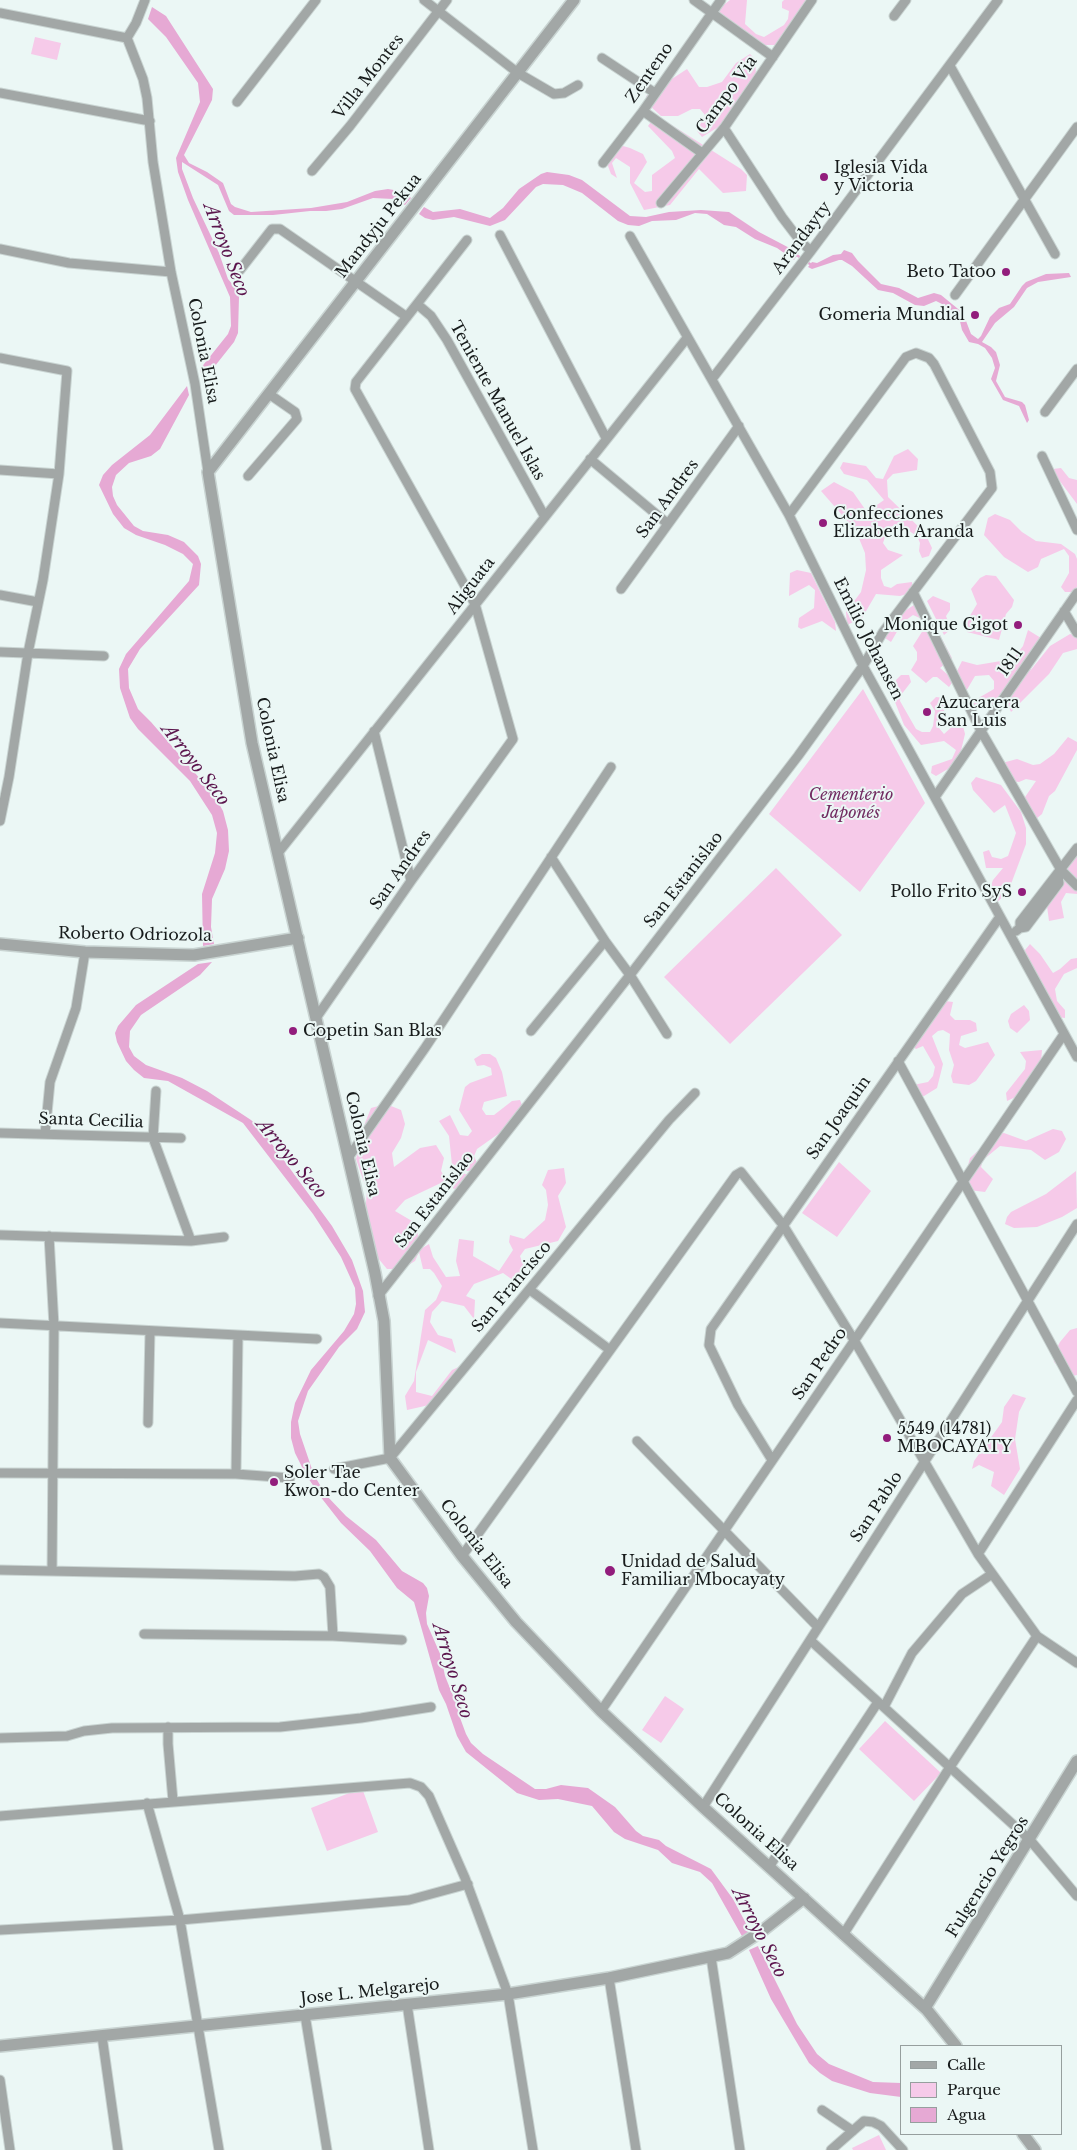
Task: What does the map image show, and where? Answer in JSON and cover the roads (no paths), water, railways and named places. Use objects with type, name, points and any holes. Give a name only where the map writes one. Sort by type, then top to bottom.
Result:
[{"type":"street","points":[[0,13],[126,38],[136,23],[145,0]]},
{"type":"street","points":[[237,102],[316,0]]},
{"type":"street","points":[[424,0],[518,73],[554,94],[564,93],[578,85]]},
{"type":"street","name":"Villa Montes","points":[[312,171],[350,126],[448,0]]},
{"type":"street","name":"Mandyju Pekua","points":[[208,472],[574,0]]},
{"type":"street","points":[[694,0],[773,57]]},
{"type":"street","name":"Zenteno","points":[[603,163],[643,111],[721,0]]},
{"type":"street","name":"Campo Via","points":[[661,203],[724,128],[812,0]]},
{"type":"street","points":[[894,16],[906,0]]},
{"type":"street","name":"Arandayty","points":[[712,379],[797,270],[998,0]]},
{"type":"street","name":"Colonia Elisa","points":[[126,38],[143,79],[150,121],[153,162],[171,272],[195,384],[252,743],[384,1321],[390,1458],[462,1556],[516,1622],[601,1711],[703,1807],[925,2008],[955,2045]]},
{"type":"street","points":[[602,58],[655,93]]},
{"type":"street","points":[[950,66],[1055,254]]},
{"type":"street","points":[[0,93],[150,121]]},
{"type":"street","points":[[643,111],[702,153]]},
{"type":"street","points":[[955,295],[1026,200],[1077,127]]},
{"type":"street","points":[[724,128],[782,217],[810,252]]},
{"type":"street","points":[[240,270],[272,229],[276,228],[284,231],[407,317]]},
{"type":"street","points":[[500,235],[606,438]]},
{"type":"street","name":"Emilio Johansen","points":[[630,236],[788,515],[863,666],[999,918],[1076,1052]]},
{"type":"street","points":[[467,240],[356,382],[355,390],[475,604]]},
{"type":"street","points":[[0,249],[69,263],[171,272]]},
{"type":"street","name":"Teniente Manuel Islas","points":[[417,304],[431,316],[447,340],[544,517]]},
{"type":"street","name":"Aliguata","points":[[278,853],[687,338]]},
{"type":"street","name":"San Estanislao","points":[[378,1296],[630,975],[798,756],[863,666],[878,640],[989,492],[992,484],[990,472],[934,364],[929,358],[916,353],[906,357],[788,515]]},
{"type":"street","points":[[0,358],[67,371],[59,474],[28,653],[10,777],[0,821]]},
{"type":"street","points":[[1045,412],[1077,370]]},
{"type":"street","points":[[248,476],[297,419],[294,412],[269,394]]},
{"type":"street","name":"San Andres","points":[[621,589],[739,426]]},
{"type":"street","points":[[1042,456],[1077,530]]},
{"type":"street","points":[[590,459],[668,524]]},
{"type":"street","points":[[0,470],[59,474]]},
{"type":"street","points":[[913,592],[981,731],[1059,873],[1077,886]]},
{"type":"street","name":"1811","points":[[935,797],[1077,593]]},
{"type":"street","points":[[0,595],[38,602]]},
{"type":"street","name":"San Andres","points":[[316,1018],[513,739],[475,604]]},
{"type":"street","points":[[1064,611],[1077,633]]},
{"type":"street","points":[[0,652],[104,656]]},
{"type":"street","points":[[374,731],[411,881]]},
{"type":"street","points":[[348,1158],[435,1033],[611,767]]},
{"type":"street","points":[[1010,936],[1020,928],[1026,927],[1059,883],[1059,873],[1077,848]]},
{"type":"street","points":[[551,857],[667,1034]]},
{"type":"street","name":"San Joaquin","points":[[772,1460],[738,1405],[709,1345],[710,1329],[999,918]]},
{"type":"street","name":"Roberto Odriozola","points":[[0,944],[85,952],[194,956],[298,938]]},
{"type":"street","points":[[531,1030],[605,941]]},
{"type":"street","points":[[45,1134],[50,1082],[77,1006],[85,952]]},
{"type":"street","name":"San Pedro","points":[[601,1711],[1064,1034]]},
{"type":"street","points":[[898,1061],[1077,1392]]},
{"type":"street","points":[[156,1091],[152,1138],[191,1241]]},
{"type":"street","name":"San Francisco","points":[[390,1458],[669,1120],[695,1093]]},
{"type":"street","name":"Santa Cecilia","points":[[0,1133],[181,1138]]},
{"type":"street","points":[[462,1556],[738,1173],[743,1173],[783,1225],[854,1340],[978,1554],[1037,1636],[1077,1663]]},
{"type":"street","name":"San Pablo","points":[[703,1807],[1077,1224]]},
{"type":"street","points":[[0,1235],[191,1241],[224,1237]]},
{"type":"street","points":[[49,1236],[54,1326],[52,1571]]},
{"type":"street","points":[[530,1290],[610,1350]]},
{"type":"street","points":[[0,1323],[316,1339]]},
{"type":"street","points":[[148,1424],[150,1331]]},
{"type":"street","points":[[236,1474],[238,1336]]},
{"type":"street","points":[[978,1554],[1077,1400]]},
{"type":"street","points":[[637,1441],[818,1627]]},
{"type":"street","points":[[334,1470],[390,1458]]},
{"type":"street","points":[[0,1472],[236,1474],[290,1478]]},
{"type":"street","points":[[0,1570],[295,1576],[319,1574],[324,1577],[330,1587],[334,1636]]},
{"type":"street","points":[[769,1867],[881,1704],[912,1653],[962,1594],[992,1574]]},
{"type":"street","points":[[144,1634],[334,1636],[402,1640]]},
{"type":"street","points":[[844,1935],[950,1767],[1037,1636]]},
{"type":"street","points":[[810,1640],[1030,1840],[1077,1896]]},
{"type":"street","points":[[0,1738],[67,1736],[84,1731],[112,1728],[280,1727],[361,1718],[431,1707]]},
{"type":"street","points":[[168,1728],[173,1801]]},
{"type":"street","name":"Fulgencio Yegros","points":[[925,2008],[1077,1761]]},
{"type":"street","points":[[0,1816],[410,1783],[422,1787],[429,1796],[468,1884],[508,1994],[533,2150]]},
{"type":"street","points":[[147,1803],[180,1920],[219,2150]]},
{"type":"street","points":[[0,1930],[180,1920],[408,1900],[468,1884]]},
{"type":"street","name":"Jose L. Melgarejo","points":[[0,2046],[508,1994],[609,1978],[711,1958],[739,1947],[804,1898]]},
{"type":"street","points":[[711,1958],[740,2150]]},
{"type":"street","points":[[609,1978],[636,2150]]},
{"type":"street","points":[[407,2004],[429,2150]]},
{"type":"street","points":[[305,2015],[327,2150]]},
{"type":"street","points":[[102,2036],[118,2150]]},
{"type":"street","points":[[0,2080],[10,2150]]},
{"type":"street","points":[[822,2110],[853,2131]]},
{"type":"street","points":[[831,2150],[864,2121],[874,2122],[881,2126],[903,2150]]},
{"type":"street","points":[[1024,2135],[1035,2150]]},
{"type":"water","points":[[152,7],[166,16],[213,89],[212,100],[184,155],[189,163],[223,183],[231,204],[235,207],[251,212],[311,208],[347,202],[375,191],[388,189],[405,192],[411,198],[405,205],[393,199],[373,198],[342,209],[326,211],[273,215],[234,215],[229,211],[218,185],[182,162],[182,169],[193,198],[219,253],[228,279],[238,291],[239,297],[238,333],[234,342],[203,381],[200,369],[228,334],[231,326],[230,297],[188,200],[178,172],[176,158],[200,102],[198,83],[166,37],[148,19]]},
{"type":"water","points":[[547,172],[569,175],[582,180],[630,216],[646,217],[669,212],[701,210],[729,212],[759,232],[799,253],[794,260],[777,248],[755,239],[736,227],[724,225],[707,214],[695,213],[676,220],[652,221],[639,226],[628,225],[618,221],[582,193],[563,185],[543,184],[536,187],[505,220],[490,226],[454,217],[433,220],[419,214],[424,207],[433,212],[460,209],[490,218],[503,208],[519,189]]},
{"type":"water","points":[[844,250],[852,253],[881,284],[899,288],[918,298],[934,293],[941,295],[963,313],[971,334],[978,339],[990,317],[999,308],[1010,304],[1026,282],[1046,274],[1069,273],[1071,277],[1038,282],[1027,288],[1014,307],[995,323],[982,342],[996,352],[1000,365],[996,381],[1005,397],[1022,402],[1025,405],[1029,420],[1027,423],[1019,406],[1003,400],[991,379],[995,368],[992,358],[985,348],[969,342],[962,330],[959,317],[944,305],[936,301],[924,306],[915,305],[893,293],[878,290],[852,266],[842,260],[812,269],[808,267],[812,262],[817,263],[833,255],[841,254]]},
{"type":"water","points":[[187,386],[189,395],[160,449],[151,456],[129,463],[116,475],[112,487],[117,505],[134,526],[143,531],[168,535],[184,542],[198,556],[201,564],[199,585],[140,649],[128,669],[129,688],[138,709],[214,795],[223,811],[228,830],[229,851],[225,869],[212,899],[211,927],[214,944],[203,946],[202,894],[215,853],[217,833],[212,815],[190,781],[138,729],[130,718],[120,688],[119,669],[126,654],[189,581],[193,564],[183,554],[165,545],[136,535],[124,528],[113,514],[99,485],[103,475],[112,465],[150,435]]},
{"type":"water","points":[[212,962],[200,975],[141,1015],[130,1031],[129,1047],[134,1056],[146,1065],[182,1078],[207,1091],[251,1120],[261,1129],[332,1226],[352,1260],[363,1291],[365,1312],[357,1329],[339,1347],[308,1391],[298,1421],[300,1434],[314,1475],[326,1495],[346,1516],[376,1540],[402,1571],[423,1583],[427,1588],[429,1596],[426,1613],[427,1624],[441,1656],[445,1676],[471,1743],[483,1754],[535,1789],[546,1789],[561,1785],[588,1788],[615,1807],[636,1831],[643,1836],[659,1840],[666,1846],[711,1869],[733,1899],[751,1933],[743,1938],[712,1883],[700,1872],[672,1863],[658,1850],[625,1839],[614,1832],[592,1806],[558,1799],[539,1800],[517,1793],[466,1752],[457,1736],[439,1690],[414,1602],[397,1588],[370,1551],[341,1523],[306,1475],[295,1453],[291,1438],[291,1422],[295,1403],[311,1370],[344,1331],[354,1314],[356,1304],[355,1288],[341,1257],[313,1214],[243,1123],[168,1081],[144,1078],[126,1061],[115,1033],[118,1026],[136,1005],[198,964]]},
{"type":"water","points":[[758,1946],[797,2024],[817,2054],[829,2064],[873,2082],[900,2083],[900,2097],[870,2093],[832,2081],[809,2063],[771,1999],[749,1950]]},
{"type":"waterway","points":[[795,254],[813,266]]},
{"type":"place","name":"Iglesia Vida y Victoria","points":[[824,177]]},
{"type":"place","name":"Beto Tatoo","points":[[1006,272]]},
{"type":"place","name":"Gomeria Mundial","points":[[975,315]]},
{"type":"place","name":"Confecciones Elizabeth Aranda","points":[[823,523]]},
{"type":"place","name":"Monique Gigot","points":[[1018,625]]},
{"type":"place","name":"Azucarera San Luis","points":[[927,712]]},
{"type":"place","name":"Pollo Frito SyS","points":[[1022,892]]},
{"type":"place","name":"Copetin San Blas","points":[[293,1031]]},
{"type":"place","name":"5549 (14781) MBOCAYATY","points":[[887,1438]]},
{"type":"place","name":"Soler Tae Kwon-do Center","points":[[274,1482]]},
{"type":"place","name":"Unidad de Salud Familiar Mbocayaty","points":[[610,1571]]},
{"type":"water label","name":"Arroyo Seco","points":[[226,250]]},
{"type":"water label","name":"Arroyo Seco","points":[[195,765]]},
{"type":"water label","name":"Arroyo Seco","points":[[291,1159]]},
{"type":"water label","name":"Arroyo Seco","points":[[452,1671]]},
{"type":"water label","name":"Arroyo Seco","points":[[759,1933]]},
{"type":"park label","name":"Cementerio Japonés","points":[[851,804]]}]
